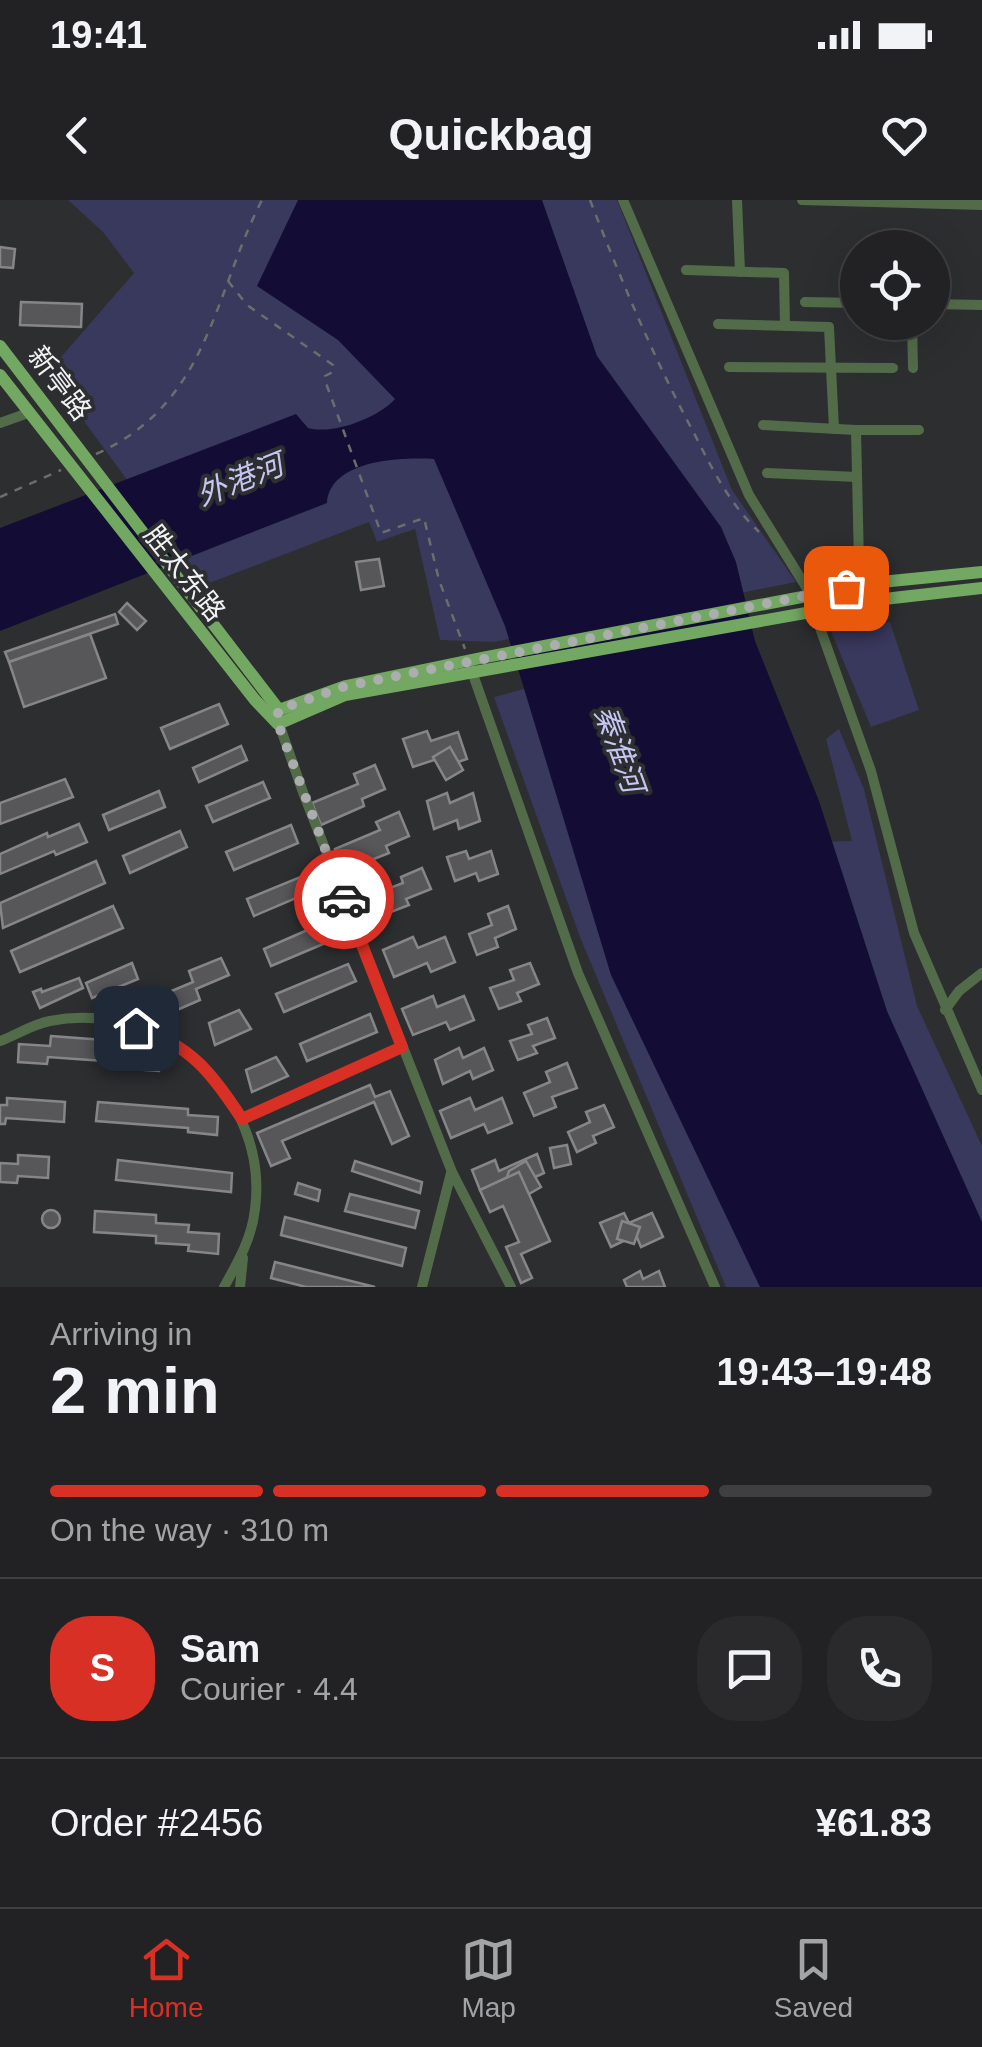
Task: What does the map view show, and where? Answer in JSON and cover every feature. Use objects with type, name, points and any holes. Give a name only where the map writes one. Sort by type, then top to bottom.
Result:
[{"type":"main road","name":"新亭路","points":[[0,346],[80,451]]},
{"type":"main road","name":"新亭路","points":[[0,375],[56,450]]},
{"type":"main road","name":"胜太东路","points":[[56,450],[255,700],[278,717]]},
{"type":"main road","name":"胜太东路","points":[[80,451],[278,717]]},
{"type":"main road","points":[[477,665],[880,582],[982,572]]},
{"type":"main road","points":[[278,717],[346,686],[884,599],[982,588]]},
{"type":"street","points":[[623,200],[749,496],[811,595]]},
{"type":"street","points":[[738,200],[740,272]]},
{"type":"street","points":[[802,200],[982,204]]},
{"type":"street","points":[[686,270],[784,273],[784,326]]},
{"type":"street","points":[[804,302],[840,303]]},
{"type":"street","points":[[950,304],[982,304]]},
{"type":"street","points":[[718,324],[829,327],[834,429]]},
{"type":"street","points":[[912,340],[912,368]]},
{"type":"street","points":[[728,366],[893,368]]},
{"type":"street","points":[[0,423],[28,412]]},
{"type":"street","points":[[763,425],[919,430]]},
{"type":"street","points":[[856,430],[859,563],[880,582]]},
{"type":"street","points":[[766,473],[857,477]]},
{"type":"street","points":[[814,611],[871,771],[914,932],[982,1090]]},
{"type":"street","points":[[477,665],[578,974],[715,1287]]},
{"type":"street","name":"胜太东路","points":[[278,717],[452,1172],[511,1287]]},
{"type":"street","points":[[945,1010],[959,991],[982,973]]},
{"type":"street","points":[[0,1041],[50,1021],[108,1019],[163,1036],[210,1071],[242,1119],[255,1163],[256,1209],[240,1287]]},
{"type":"street","points":[[242,1119],[402,1047]]},
{"type":"street","points":[[422,1287],[452,1172]]},
{"type":"street","points":[[224,1287],[244,1253]]},
{"type":"path","points":[[98,454],[150,417],[196,363],[262,200]]},
{"type":"path","points":[[590,200],[629,300],[673,394],[734,508],[769,542]]},
{"type":"path","points":[[228,281],[247,305],[333,365],[333,372],[324,376],[381,533],[424,518],[439,580],[477,665]]},
{"type":"path","points":[[0,497],[65,468]]},
{"type":"shaded area","points":[[68,200],[617,200],[732,490],[796,582],[494,642],[440,640],[415,529],[377,542],[369,522],[204,585],[48,372],[134,273],[103,232]]},
{"type":"shaded area","points":[[890,622],[919,710],[871,727],[830,629]]},
{"type":"shaded area","points":[[535,686],[592,849],[852,841],[826,739],[839,729],[864,789],[917,1006],[982,1146],[982,1287],[726,1287],[580,937],[494,697]]},
{"type":"water","points":[[298,200],[542,200],[597,356],[721,527],[736,562],[755,641],[819,801],[887,1011],[982,1222],[982,1287],[760,1287],[611,975],[505,626],[434,459],[386,461],[353,470],[331,489],[327,503],[0,631],[0,528],[296,414],[308,428],[330,429],[367,418],[395,399],[338,340],[257,286]]},
{"type":"building","points":[[0,247],[15,249],[13,268],[0,267]]},
{"type":"building","points":[[21,302],[82,304],[81,327],[20,325]]},
{"type":"building","points":[[379,559],[384,586],[361,590],[356,562]]},
{"type":"building","points":[[127,603],[146,621],[137,630],[119,612]]},
{"type":"building","points":[[115,614],[118,624],[9,662],[5,652]]},
{"type":"building","points":[[90,634],[106,678],[24,707],[9,662]]},
{"type":"building","points":[[219,704],[228,724],[170,749],[161,728]]},
{"type":"building","points":[[427,731],[431,741],[458,732],[467,759],[443,767],[440,758],[413,767],[403,739]]},
{"type":"building","points":[[241,746],[247,760],[199,782],[193,768]]},
{"type":"building","points":[[450,747],[463,770],[446,780],[433,757]]},
{"type":"building","points":[[375,765],[385,789],[362,799],[364,806],[321,825],[312,803],[358,784],[354,774]]},
{"type":"building","points":[[65,779],[73,797],[0,824],[0,803]]},
{"type":"building","points":[[263,782],[270,798],[213,822],[206,806]]},
{"type":"building","points":[[159,791],[165,807],[109,830],[103,815]]},
{"type":"building","points":[[447,793],[450,803],[473,793],[480,821],[459,829],[457,820],[434,829],[427,801]]},
{"type":"building","points":[[399,812],[409,836],[386,846],[389,853],[344,871],[335,849],[380,830],[376,822]]},
{"type":"building","points":[[79,824],[87,842],[0,874],[0,854]]},
{"type":"building","points":[[291,825],[298,843],[234,870],[226,852]]},
{"type":"building","points":[[180,831],[187,847],[130,873],[123,856]]},
{"type":"building","points":[[466,851],[469,859],[491,851],[498,874],[479,881],[476,873],[455,881],[447,857]]},
{"type":"building","points":[[96,861],[105,883],[3,928],[0,903]]},
{"type":"building","points":[[422,868],[431,889],[406,899],[409,905],[378,917],[369,896],[403,883],[401,877]]},
{"type":"building","points":[[310,873],[317,889],[254,916],[247,899]]},
{"type":"building","points":[[113,906],[123,928],[20,972],[11,951]]},
{"type":"building","points":[[508,906],[516,929],[495,938],[498,947],[477,955],[469,934],[492,925],[488,914]]},
{"type":"building","points":[[328,921],[335,939],[271,966],[264,949]]},
{"type":"building","points":[[413,937],[418,948],[445,937],[455,962],[431,972],[427,963],[394,977],[383,950]]},
{"type":"building","points":[[221,958],[229,975],[196,989],[200,1000],[170,1013],[162,995],[193,982],[189,971]]},
{"type":"building","points":[[132,963],[138,979],[92,998],[86,983]]},
{"type":"building","points":[[530,963],[539,984],[517,993],[521,1001],[499,1009],[490,988],[514,980],[510,970]]},
{"type":"building","points":[[348,964],[356,981],[284,1012],[276,994]]},
{"type":"building","points":[[79,978],[83,988],[40,1008],[33,992]]},
{"type":"building","points":[[433,996],[437,1007],[464,996],[474,1020],[450,1030],[446,1022],[413,1035],[402,1009]]},
{"type":"building","points":[[239,1010],[251,1029],[215,1045],[209,1023]]},
{"type":"building","points":[[370,1014],[377,1032],[307,1061],[300,1044]]},
{"type":"building","points":[[547,1018],[555,1038],[533,1046],[537,1053],[518,1060],[510,1041],[532,1034],[528,1025]]},
{"type":"building","points":[[51,1036],[130,1042],[130,1052],[161,1054],[159,1071],[132,1069],[132,1063],[48,1057],[47,1064],[18,1062],[19,1044],[50,1046]]},
{"type":"building","points":[[459,1048],[463,1058],[484,1048],[493,1070],[473,1079],[470,1071],[443,1084],[435,1060]]},
{"type":"building","points":[[276,1057],[288,1076],[252,1092],[246,1070]]},
{"type":"building","points":[[567,1063],[577,1088],[552,1097],[556,1107],[534,1116],[524,1093],[550,1082],[546,1072]]},
{"type":"building","points":[[370,1085],[375,1097],[390,1091],[409,1136],[392,1144],[374,1102],[282,1141],[290,1158],[271,1166],[257,1133]]},
{"type":"building","points":[[7,1098],[65,1102],[64,1122],[6,1118],[5,1124],[0,1124],[0,1105],[7,1105]]},
{"type":"building","points":[[470,1098],[475,1110],[502,1098],[512,1123],[488,1133],[484,1124],[451,1138],[440,1111]]},
{"type":"building","points":[[98,1102],[188,1109],[188,1115],[218,1117],[217,1135],[188,1132],[188,1128],[96,1121]]},
{"type":"building","points":[[604,1105],[614,1127],[593,1136],[596,1143],[577,1152],[568,1132],[590,1122],[586,1112]]},
{"type":"building","points":[[567,1145],[571,1164],[554,1168],[550,1148]]},
{"type":"building","points":[[537,1154],[544,1173],[524,1182],[519,1172],[480,1190],[472,1170],[495,1160],[499,1171]]},
{"type":"building","points":[[18,1155],[49,1157],[48,1178],[18,1176],[17,1183],[0,1182],[0,1163],[18,1164]]},
{"type":"building","points":[[118,1160],[232,1173],[231,1192],[116,1180]]},
{"type":"building","points":[[355,1161],[422,1182],[420,1193],[352,1171]]},
{"type":"building","points":[[526,1161],[541,1187],[529,1194],[504,1186],[509,1171]]},
{"type":"building","points":[[519,1172],[550,1241],[521,1254],[532,1278],[521,1283],[506,1247],[519,1242],[503,1206],[490,1212],[480,1190]]},
{"type":"building","points":[[298,1183],[320,1190],[318,1201],[295,1194]]},
{"type":"building","points":[[350,1194],[419,1211],[415,1228],[345,1211]]},
{"type":"building","points":[[51,1210],[60,1219],[51,1228],[42,1219]]},
{"type":"building","points":[[95,1211],[156,1215],[156,1223],[189,1225],[188,1232],[219,1234],[218,1254],[188,1251],[189,1245],[156,1243],[156,1236],[94,1232]]},
{"type":"building","points":[[624,1213],[629,1223],[652,1213],[663,1237],[641,1247],[636,1235],[611,1247],[600,1223]]},
{"type":"building","points":[[285,1217],[406,1248],[402,1266],[281,1235]]},
{"type":"building","points":[[622,1221],[640,1227],[634,1244],[617,1239]]},
{"type":"building","points":[[275,1262],[375,1287],[306,1287],[271,1278]]},
{"type":"building","points":[[640,1271],[643,1279],[659,1271],[665,1287],[627,1287],[624,1280]]},
{"type":"way so far","points":[[344,899],[278,724],[278,710],[346,686],[846,588]]},
{"type":"route","points":[[136,1028],[163,1036],[210,1071],[242,1119],[402,1047],[344,899]]},
{"type":"water label","name":"外港河","points":[[240,480]]},
{"type":"water label","name":"秦淮河","points":[[619,749]]}]
